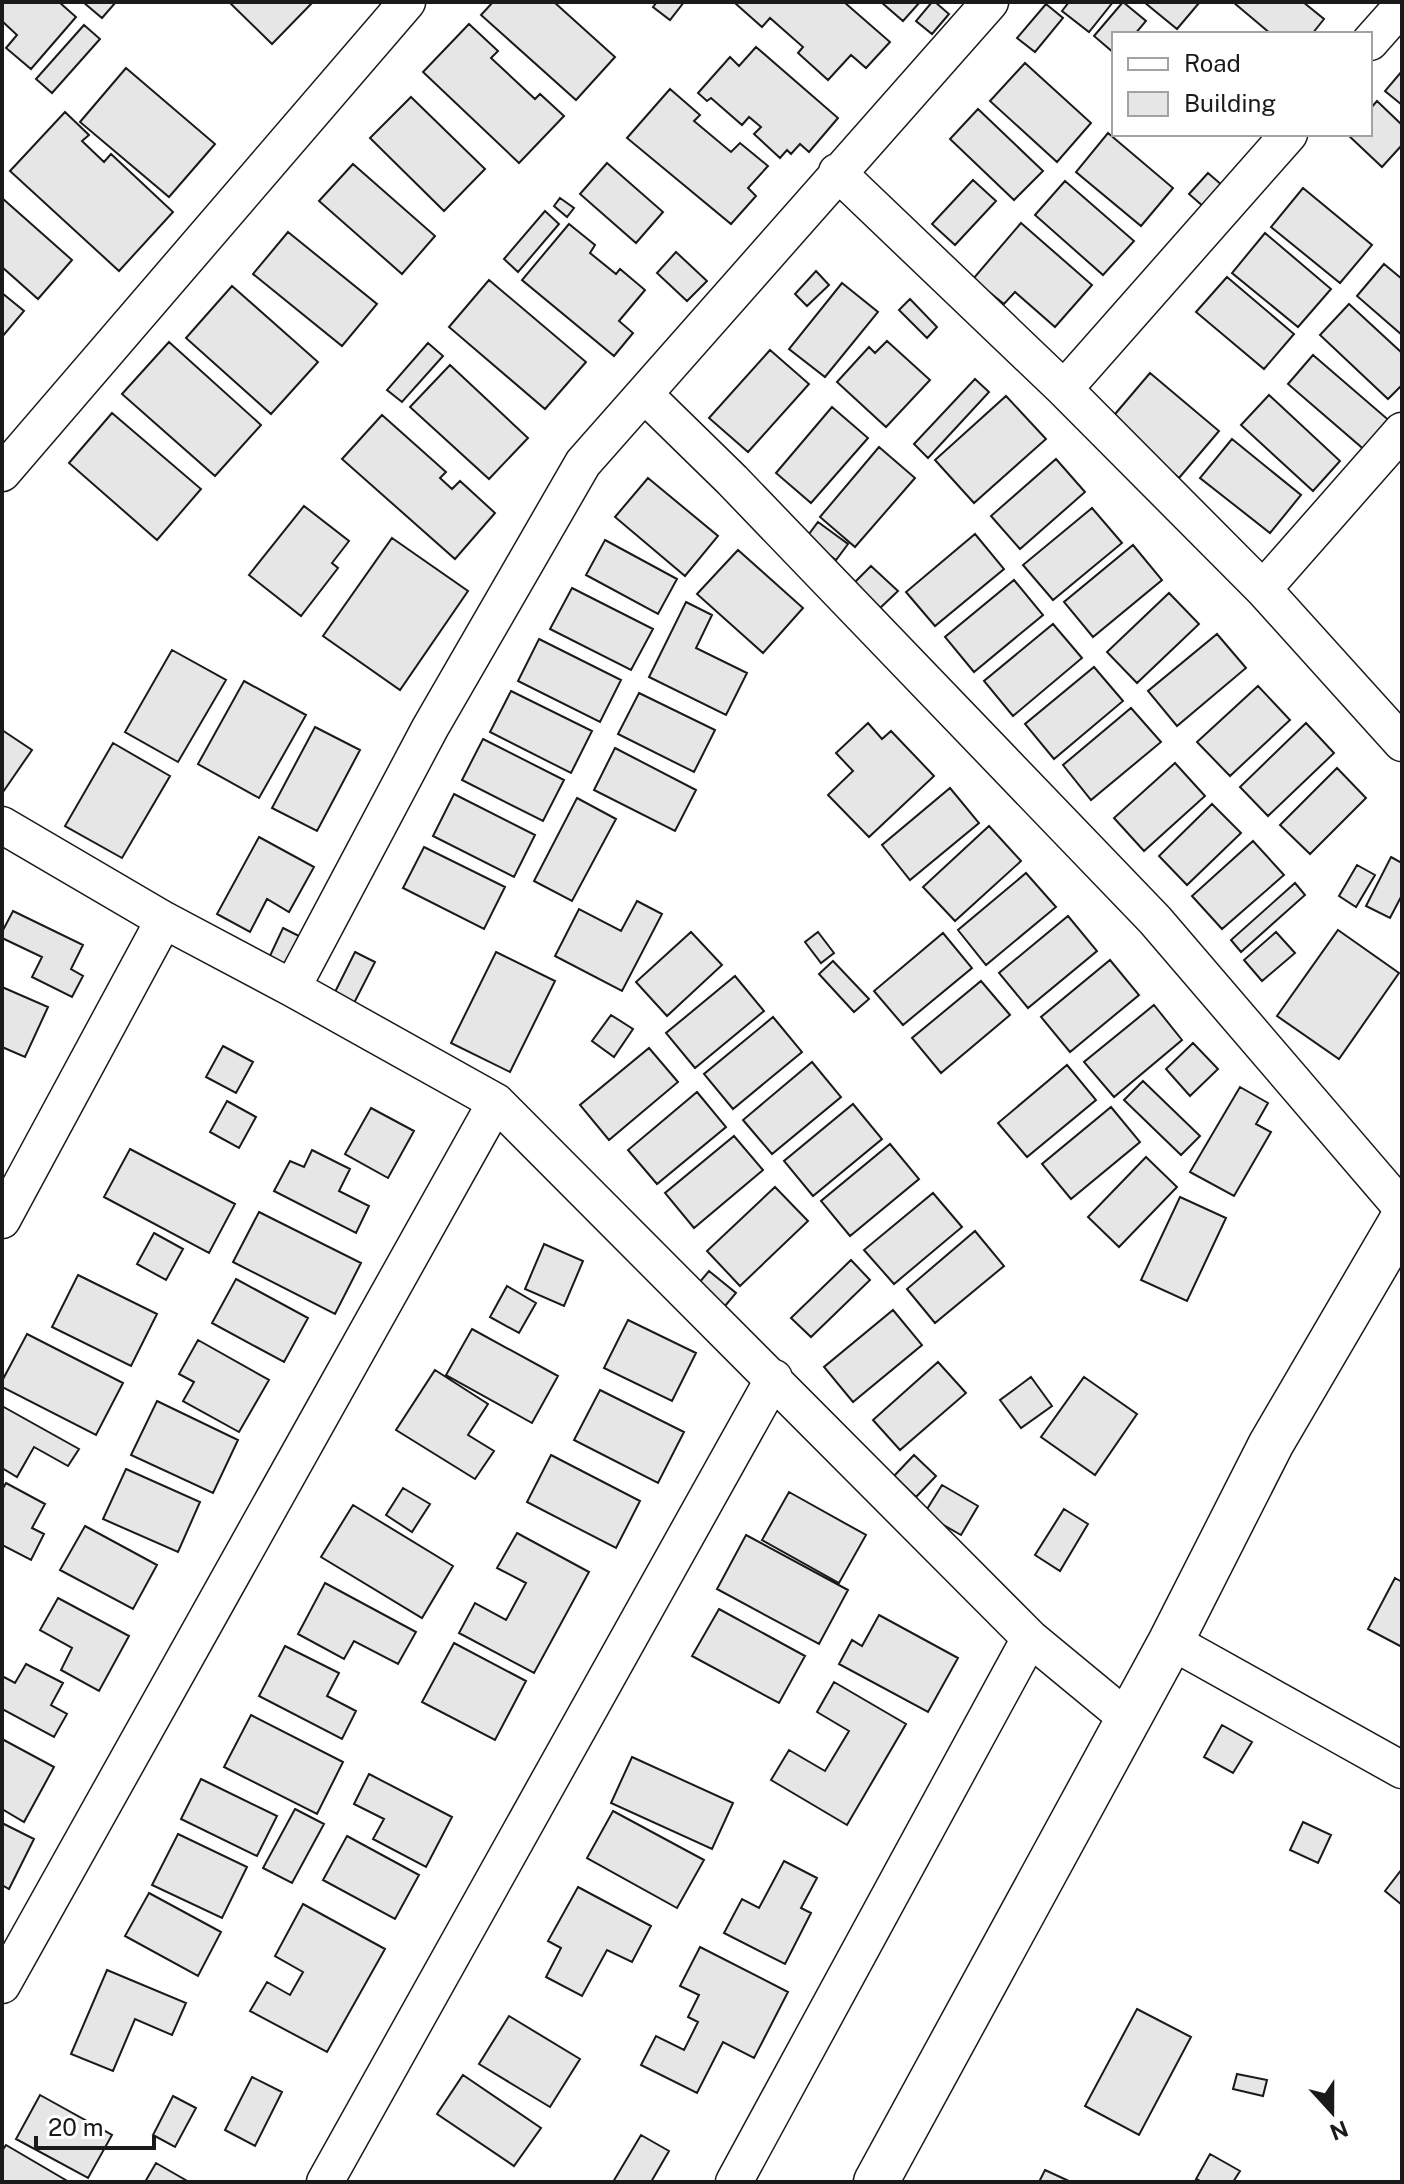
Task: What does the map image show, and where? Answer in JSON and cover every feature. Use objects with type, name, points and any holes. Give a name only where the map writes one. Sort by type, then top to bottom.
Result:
[{"type":"street","points":[[2,473],[407,2]]},
{"type":"street","points":[[292,988],[430,728],[583,463],[990,2]]},
{"type":"street","points":[[1372,40],[1402,6]]},
{"type":"street","points":[[1064,389],[1287,136]]},
{"type":"street","points":[[837,172],[1064,389],[1263,589],[1402,743]]},
{"type":"street","points":[[644,394],[732,480],[1155,920],[1402,1208]]},
{"type":"street","points":[[1263,589],[1402,431]]},
{"type":"street","points":[[2,825],[164,920],[496,1102],[1030,1638],[1128,1719]]},
{"type":"street","points":[[2,1220],[164,920]]},
{"type":"street","points":[[2,1985],[496,1102]]},
{"type":"street","points":[[876,2182],[1171,1641],[1271,1444],[1402,1220]]},
{"type":"street","points":[[325,2182],[774,1378]]},
{"type":"street","points":[[734,2182],[1030,1638]]},
{"type":"street","points":[[1171,1641],[1402,1770]]},
{"type":"building","points":[[2,2],[59,2],[76,17],[31,69],[6,48],[17,35],[2,21]]},
{"type":"building","points":[[83,2],[116,2],[102,18]]},
{"type":"building","points":[[229,2],[313,2],[272,44]]},
{"type":"building","points":[[493,2],[554,2],[615,57],[576,100],[481,15]]},
{"type":"building","points":[[657,2],[684,2],[670,20],[653,7]]},
{"type":"building","points":[[844,2],[890,42],[866,68],[851,55],[828,80],[798,53],[803,47],[770,18],[762,27],[736,4]]},
{"type":"building","points":[[881,2],[920,2],[903,21]]},
{"type":"building","points":[[932,2],[949,14],[932,34],[916,21]]},
{"type":"building","points":[[1069,2],[1113,2],[1089,32],[1062,11]]},
{"type":"building","points":[[1123,2],[1146,21],[1137,32],[1112,32],[1112,51],[1094,36]]},
{"type":"building","points":[[1144,2],[1197,2],[1199,3],[1177,29]]},
{"type":"building","points":[[1233,2],[1303,2],[1324,19],[1314,32],[1269,32]]},
{"type":"building","points":[[1046,4],[1063,18],[1035,52],[1017,38]]},
{"type":"building","points":[[469,24],[498,51],[491,58],[535,99],[540,94],[564,116],[519,163],[423,72]]},
{"type":"building","points":[[84,25],[100,39],[52,93],[36,79]]},
{"type":"building","points":[[756,47],[838,118],[809,152],[800,144],[791,154],[787,150],[780,158],[754,134],[761,127],[749,117],[742,125],[711,98],[707,101],[698,93],[730,57],[739,66]]},
{"type":"building","points":[[1025,63],[1091,123],[1057,162],[990,101]]},
{"type":"building","points":[[126,68],[215,144],[169,197],[80,122]]},
{"type":"building","points":[[1402,71],[1402,105],[1385,91]]},
{"type":"building","points":[[670,89],[700,115],[694,121],[731,152],[740,143],[768,166],[748,188],[756,196],[731,224],[627,138]]},
{"type":"building","points":[[411,97],[485,169],[444,211],[370,138]]},
{"type":"building","points":[[1377,101],[1402,125],[1402,145],[1382,167],[1349,136],[1372,136],[1372,107]]},
{"type":"building","points":[[978,109],[1043,171],[1014,200],[950,139]]},
{"type":"building","points":[[65,112],[89,135],[82,141],[104,162],[111,154],[173,212],[119,271],[10,171]]},
{"type":"building","points":[[1108,133],[1173,188],[1141,226],[1076,172]]},
{"type":"building","points":[[607,163],[663,212],[636,243],[580,194]]},
{"type":"building","points":[[353,164],[435,236],[402,274],[319,201]]},
{"type":"building","points":[[1208,173],[1223,186],[1204,207],[1189,194]]},
{"type":"building","points":[[973,180],[996,201],[955,245],[932,224]]},
{"type":"building","points":[[1065,181],[1134,241],[1103,275],[1035,215]]},
{"type":"building","points":[[1303,188],[1372,245],[1340,283],[1271,227]]},
{"type":"building","points":[[2,198],[72,260],[38,299],[2,267]]},
{"type":"building","points":[[560,198],[574,208],[567,217],[554,206]]},
{"type":"building","points":[[545,211],[559,224],[518,272],[504,259]]},
{"type":"building","points":[[1021,223],[1092,285],[1055,327],[1015,292],[1004,304],[973,279]]},
{"type":"building","points":[[569,224],[595,245],[590,253],[616,274],[620,269],[645,290],[619,321],[633,333],[614,356],[522,280]]},
{"type":"building","points":[[288,232],[377,304],[342,346],[253,274]]},
{"type":"building","points":[[1265,233],[1331,289],[1298,327],[1232,273]]},
{"type":"building","points":[[676,252],[707,281],[687,301],[657,273]]},
{"type":"building","points":[[1384,264],[1402,279],[1402,335],[1357,296]]},
{"type":"building","points":[[816,271],[829,285],[807,306],[795,294]]},
{"type":"building","points":[[1227,277],[1294,334],[1264,369],[1196,312]]},
{"type":"building","points":[[489,280],[586,362],[545,409],[449,327]]},
{"type":"building","points":[[842,283],[878,312],[825,377],[789,349]]},
{"type":"building","points":[[232,286],[318,362],[271,414],[186,338]]},
{"type":"building","points":[[2,293],[24,311],[2,337]]},
{"type":"building","points":[[910,299],[937,327],[927,338],[899,310]]},
{"type":"building","points":[[1349,304],[1402,353],[1402,385],[1388,399],[1320,335]]},
{"type":"building","points":[[887,341],[930,380],[886,427],[837,382],[869,347],[875,353]]},
{"type":"building","points":[[169,342],[261,425],[215,476],[122,394]]},
{"type":"building","points":[[428,343],[443,356],[402,402],[387,390]]},
{"type":"building","points":[[770,350],[809,384],[748,452],[709,418]]},
{"type":"building","points":[[1313,355],[1392,423],[1367,452],[1288,384]]},
{"type":"building","points":[[450,365],[528,438],[489,479],[410,407]]},
{"type":"building","points":[[1150,373],[1219,431],[1179,478],[1110,420]]},
{"type":"building","points":[[975,379],[989,392],[928,458],[914,444]]},
{"type":"building","points":[[1269,395],[1340,461],[1313,491],[1241,425]]},
{"type":"building","points":[[1006,396],[1046,439],[974,503],[935,460]]},
{"type":"building","points":[[832,407],[868,438],[811,503],[776,473]]},
{"type":"building","points":[[112,413],[201,489],[157,540],[69,463]]},
{"type":"building","points":[[382,415],[446,472],[440,478],[452,489],[460,481],[495,513],[455,559],[342,459]]},
{"type":"building","points":[[1232,439],[1301,495],[1270,533],[1200,478]]},
{"type":"building","points":[[879,447],[915,478],[855,547],[820,517]]},
{"type":"building","points":[[1056,459],[1085,492],[1020,549],[991,516]]},
{"type":"building","points":[[648,478],[718,536],[685,576],[615,517]]},
{"type":"building","points":[[304,506],[349,541],[332,563],[338,568],[301,616],[249,575]]},
{"type":"building","points":[[1092,508],[1122,543],[1053,600],[1023,565]]},
{"type":"building","points":[[818,522],[848,544],[836,560],[806,538]]},
{"type":"building","points":[[975,534],[1004,569],[935,626],[906,592]]},
{"type":"building","points":[[392,538],[468,591],[400,690],[323,636]]},
{"type":"building","points":[[605,540],[677,579],[658,614],[586,575]]},
{"type":"building","points":[[1133,545],[1162,580],[1093,637],[1064,602]]},
{"type":"building","points":[[738,550],[803,608],[763,653],[697,594]]},
{"type":"building","points":[[871,566],[898,591],[879,609],[853,584]]},
{"type":"building","points":[[1014,580],[1043,615],[974,672],[945,637]]},
{"type":"building","points":[[572,588],[653,629],[631,670],[550,629]]},
{"type":"building","points":[[1169,593],[1199,624],[1137,683],[1107,652]]},
{"type":"building","points":[[686,602],[712,615],[696,648],[747,673],[726,715],[649,677]]},
{"type":"building","points":[[1053,624],[1082,658],[1013,716],[984,681]]},
{"type":"building","points":[[1217,634],[1246,668],[1177,726],[1148,691]]},
{"type":"building","points":[[539,639],[621,680],[600,722],[518,681]]},
{"type":"building","points":[[172,650],[226,680],[178,762],[125,732]]},
{"type":"building","points":[[1094,667],[1123,701],[1054,759],[1025,724]]},
{"type":"building","points":[[244,681],[306,715],[259,798],[198,764]]},
{"type":"building","points":[[1258,686],[1290,720],[1230,776],[1197,742]]},
{"type":"building","points":[[511,691],[592,731],[571,773],[490,732]]},
{"type":"building","points":[[639,693],[715,730],[694,772],[618,734]]},
{"type":"building","points":[[1131,708],[1161,742],[1091,800],[1063,765]]},
{"type":"building","points":[[868,723],[882,739],[891,731],[934,776],[869,837],[828,795],[853,771],[836,753]]},
{"type":"building","points":[[1306,723],[1334,753],[1268,816],[1240,787]]},
{"type":"building","points":[[315,727],[360,750],[317,831],[272,808]]},
{"type":"building","points":[[2,730],[32,750],[3,792],[2,791]]},
{"type":"building","points":[[483,739],[564,780],[543,821],[462,780]]},
{"type":"building","points":[[113,743],[170,776],[122,858],[65,826]]},
{"type":"building","points":[[615,748],[696,790],[675,831],[594,790]]},
{"type":"building","points":[[1175,763],[1205,796],[1144,851],[1114,818]]},
{"type":"building","points":[[1337,768],[1366,798],[1310,854],[1280,825]]},
{"type":"building","points":[[950,788],[979,823],[910,880],[882,845]]},
{"type":"building","points":[[454,794],[535,835],[514,877],[433,836]]},
{"type":"building","points":[[577,798],[616,819],[572,901],[534,881]]},
{"type":"building","points":[[1212,804],[1241,833],[1187,885],[1159,856]]},
{"type":"building","points":[[989,826],[1021,861],[955,921],[923,887]]},
{"type":"building","points":[[259,837],[314,867],[289,912],[267,899],[250,932],[217,914]]},
{"type":"building","points":[[1253,841],[1284,875],[1222,929],[1192,896]]},
{"type":"building","points":[[424,847],[505,887],[484,929],[403,888]]},
{"type":"building","points":[[1391,857],[1402,863],[1402,895],[1390,918],[1366,906]]},
{"type":"building","points":[[1357,865],[1375,875],[1356,907],[1339,896]]},
{"type":"building","points":[[1026,873],[1056,907],[986,965],[958,930]]},
{"type":"building","points":[[1295,883],[1305,895],[1241,952],[1231,940]]},
{"type":"building","points":[[637,901],[662,914],[622,991],[555,956],[579,909],[621,931]]},
{"type":"building","points":[[13,911],[83,945],[71,969],[83,976],[72,997],[32,977],[42,957],[2,938]]},
{"type":"building","points":[[1068,916],[1097,951],[1028,1008],[999,973]]},
{"type":"building","points":[[283,928],[301,937],[287,969],[268,960]]},
{"type":"building","points":[[1338,930],[1399,973],[1339,1059],[1277,1016]]},
{"type":"building","points":[[691,932],[722,965],[667,1016],[636,982]]},
{"type":"building","points":[[818,932],[834,953],[821,963],[805,942]]},
{"type":"building","points":[[1276,932],[1295,953],[1262,981],[1244,960]]},
{"type":"building","points":[[943,933],[972,968],[903,1025],[874,991]]},
{"type":"building","points":[[355,952],[375,962],[352,1007],[332,998]]},
{"type":"building","points":[[496,952],[555,981],[510,1072],[451,1043]]},
{"type":"building","points":[[1110,960],[1139,995],[1070,1052],[1041,1017]]},
{"type":"building","points":[[833,961],[869,999],[854,1012],[819,974]]},
{"type":"building","points":[[735,976],[764,1011],[695,1068],[666,1033]]},
{"type":"building","points":[[981,981],[1010,1015],[941,1073],[912,1038]]},
{"type":"building","points":[[2,987],[48,1007],[25,1057],[2,1047]]},
{"type":"building","points":[[1154,1005],[1182,1040],[1114,1097],[1084,1062]]},
{"type":"building","points":[[611,1015],[633,1029],[614,1057],[592,1041]]},
{"type":"building","points":[[773,1017],[802,1052],[733,1109],[704,1074]]},
{"type":"building","points":[[1193,1043],[1218,1069],[1190,1096],[1166,1069]]},
{"type":"building","points":[[223,1046],[253,1062],[236,1093],[206,1077]]},
{"type":"building","points":[[649,1048],[678,1082],[609,1140],[580,1105]]},
{"type":"building","points":[[812,1062],[841,1097],[772,1154],[743,1120]]},
{"type":"building","points":[[1067,1065],[1096,1100],[1027,1157],[998,1123]]},
{"type":"building","points":[[1143,1081],[1200,1136],[1181,1155],[1124,1100]]},
{"type":"building","points":[[1240,1087],[1268,1103],[1256,1124],[1271,1132],[1234,1196],[1190,1172]]},
{"type":"building","points":[[697,1092],[726,1127],[657,1184],[628,1150]]},
{"type":"building","points":[[227,1101],[256,1117],[239,1148],[210,1132]]},
{"type":"building","points":[[853,1104],[882,1139],[813,1196],[784,1161]]},
{"type":"building","points":[[1111,1107],[1140,1142],[1071,1199],[1042,1164]]},
{"type":"building","points":[[371,1108],[414,1131],[388,1178],[345,1154]]},
{"type":"building","points":[[734,1136],[763,1170],[694,1228],[665,1193]]},
{"type":"building","points":[[890,1144],[919,1179],[850,1236],[821,1201]]},
{"type":"building","points":[[130,1149],[235,1204],[209,1253],[104,1197]]},
{"type":"building","points":[[312,1150],[350,1169],[339,1191],[369,1206],[356,1233],[274,1191],[290,1161],[304,1167]]},
{"type":"building","points":[[1146,1157],[1177,1187],[1119,1247],[1088,1217]]},
{"type":"building","points":[[775,1187],[808,1221],[740,1286],[707,1251]]},
{"type":"building","points":[[933,1193],[962,1227],[894,1284],[864,1250]]},
{"type":"building","points":[[1180,1197],[1226,1218],[1187,1301],[1141,1280]]},
{"type":"building","points":[[259,1212],[361,1263],[335,1314],[233,1262]]},
{"type":"building","points":[[975,1231],[1004,1266],[935,1323],[907,1289]]},
{"type":"building","points":[[154,1233],[183,1249],[166,1280],[137,1264]]},
{"type":"building","points":[[544,1244],[583,1261],[564,1306],[525,1289]]},
{"type":"building","points":[[851,1260],[870,1280],[811,1337],[791,1318]]},
{"type":"building","points":[[709,1271],[736,1293],[725,1306],[698,1284]]},
{"type":"building","points":[[78,1275],[157,1314],[131,1366],[52,1327]]},
{"type":"building","points":[[236,1279],[308,1318],[284,1362],[212,1323]]},
{"type":"building","points":[[507,1286],[536,1303],[519,1333],[490,1317]]},
{"type":"building","points":[[893,1310],[922,1345],[853,1402],[824,1367]]},
{"type":"building","points":[[628,1320],[696,1353],[672,1401],[604,1368]]},
{"type":"building","points":[[472,1329],[558,1376],[532,1423],[446,1375]]},
{"type":"building","points":[[27,1334],[123,1383],[96,1435],[2,1387],[2,1381]]},
{"type":"building","points":[[198,1340],[269,1380],[239,1432],[183,1401],[194,1382],[179,1374]]},
{"type":"building","points":[[938,1362],[966,1393],[900,1450],[873,1420]]},
{"type":"building","points":[[435,1370],[488,1404],[468,1435],[494,1451],[475,1479],[396,1430]]},
{"type":"building","points":[[1031,1377],[1052,1406],[1021,1428],[1000,1400]]},
{"type":"building","points":[[1084,1377],[1137,1414],[1095,1475],[1041,1437]]},
{"type":"building","points":[[600,1390],[684,1432],[658,1483],[574,1440]]},
{"type":"building","points":[[157,1401],[238,1440],[213,1493],[131,1455]]},
{"type":"building","points":[[2,1406],[79,1449],[68,1466],[34,1447],[17,1477],[2,1468]]},
{"type":"building","points":[[551,1455],[640,1501],[616,1548],[527,1502]]},
{"type":"building","points":[[914,1455],[936,1476],[916,1497],[894,1476]]},
{"type":"building","points":[[126,1469],[200,1502],[178,1552],[103,1519]]},
{"type":"building","points":[[6,1483],[45,1504],[32,1528],[44,1534],[31,1560],[2,1545],[2,1490]]},
{"type":"building","points":[[942,1485],[978,1506],[961,1535],[924,1514]]},
{"type":"building","points":[[403,1488],[430,1504],[412,1532],[386,1515]]},
{"type":"building","points":[[789,1492],[866,1535],[839,1583],[762,1540]]},
{"type":"building","points":[[353,1505],[453,1566],[422,1618],[321,1557]]},
{"type":"building","points":[[1064,1509],[1088,1524],[1060,1571],[1035,1555]]},
{"type":"building","points":[[85,1526],[157,1565],[133,1609],[60,1570]]},
{"type":"building","points":[[517,1533],[589,1572],[534,1673],[459,1633],[475,1603],[506,1620],[526,1583],[497,1568]]},
{"type":"building","points":[[746,1535],[848,1590],[819,1644],[717,1589]]},
{"type":"building","points":[[1395,1578],[1402,1582],[1402,1647],[1368,1629]]},
{"type":"building","points":[[325,1583],[416,1632],[398,1664],[354,1641],[344,1659],[298,1634]]},
{"type":"building","points":[[58,1598],[129,1636],[99,1691],[61,1670],[72,1648],[40,1630]]},
{"type":"building","points":[[719,1609],[805,1656],[779,1703],[692,1656]]},
{"type":"building","points":[[879,1615],[958,1658],[928,1712],[839,1664],[852,1640],[862,1646]]},
{"type":"building","points":[[454,1643],[526,1681],[495,1740],[422,1702]]},
{"type":"building","points":[[285,1646],[339,1673],[327,1696],[356,1711],[342,1739],[259,1696]]},
{"type":"building","points":[[26,1664],[63,1683],[51,1705],[67,1714],[54,1737],[2,1709],[2,1676],[15,1683]]},
{"type":"building","points":[[834,1682],[906,1724],[847,1825],[771,1780],[789,1750],[825,1771],[849,1731],[817,1712]]},
{"type":"building","points":[[251,1715],[343,1762],[317,1814],[224,1767]]},
{"type":"building","points":[[1222,1725],[1252,1742],[1233,1773],[1204,1757]]},
{"type":"building","points":[[2,1739],[54,1767],[24,1822],[2,1809]]},
{"type":"building","points":[[632,1757],[733,1803],[712,1849],[611,1803]]},
{"type":"building","points":[[369,1774],[452,1817],[426,1867],[373,1839],[384,1819],[354,1804]]},
{"type":"building","points":[[201,1779],[277,1816],[257,1856],[181,1819]]},
{"type":"building","points":[[295,1809],[324,1824],[292,1883],[263,1868]]},
{"type":"building","points":[[613,1811],[704,1860],[677,1908],[587,1858]]},
{"type":"building","points":[[1303,1822],[1331,1835],[1318,1863],[1290,1850]]},
{"type":"building","points":[[2,1823],[34,1839],[9,1889],[2,1885]]},
{"type":"building","points":[[178,1834],[247,1867],[222,1918],[152,1885]]},
{"type":"building","points":[[347,1836],[419,1875],[395,1919],[323,1880]]},
{"type":"building","points":[[784,1861],[817,1878],[801,1908],[811,1913],[785,1964],[724,1933],[742,1899],[759,1908]]},
{"type":"building","points":[[1402,1869],[1402,1905],[1385,1891]]},
{"type":"building","points":[[578,1887],[651,1926],[632,1962],[607,1950],[582,1996],[546,1977],[561,1948],[548,1941]]},
{"type":"building","points":[[149,1893],[221,1932],[198,1976],[125,1936]]},
{"type":"building","points":[[303,1904],[385,1949],[327,2052],[250,2011],[267,1982],[290,1995],[303,1972],[275,1956]]},
{"type":"building","points":[[700,1947],[788,1992],[754,2058],[723,2042],[697,2093],[641,2065],[656,2036],[684,2050],[698,2022],[688,2017],[699,1995],[680,1986]]},
{"type":"building","points":[[107,1970],[186,2003],[172,2035],[135,2019],[113,2071],[71,2054]]},
{"type":"building","points":[[1137,2009],[1191,2037],[1139,2135],[1085,2106]]},
{"type":"building","points":[[509,2016],[580,2059],[550,2107],[479,2064]]},
{"type":"building","points":[[1237,2074],[1267,2080],[1263,2096],[1233,2089]]},
{"type":"building","points":[[463,2075],[541,2128],[514,2166],[437,2114]]},
{"type":"building","points":[[252,2077],[282,2092],[255,2146],[225,2130]]},
{"type":"building","points":[[40,2095],[112,2135],[88,2178],[16,2139]]},
{"type":"building","points":[[173,2096],[196,2108],[175,2147],[153,2135]]},
{"type":"building","points":[[641,2135],[669,2151],[651,2182],[613,2182]]},
{"type":"building","points":[[6,2145],[69,2182],[2,2182],[2,2151]]},
{"type":"building","points":[[1210,2154],[1240,2171],[1233,2182],[1202,2182],[1196,2179]]},
{"type":"building","points":[[156,2163],[189,2182],[145,2182]]},
{"type":"building","points":[[1045,2170],[1071,2182],[1039,2182]]}]
